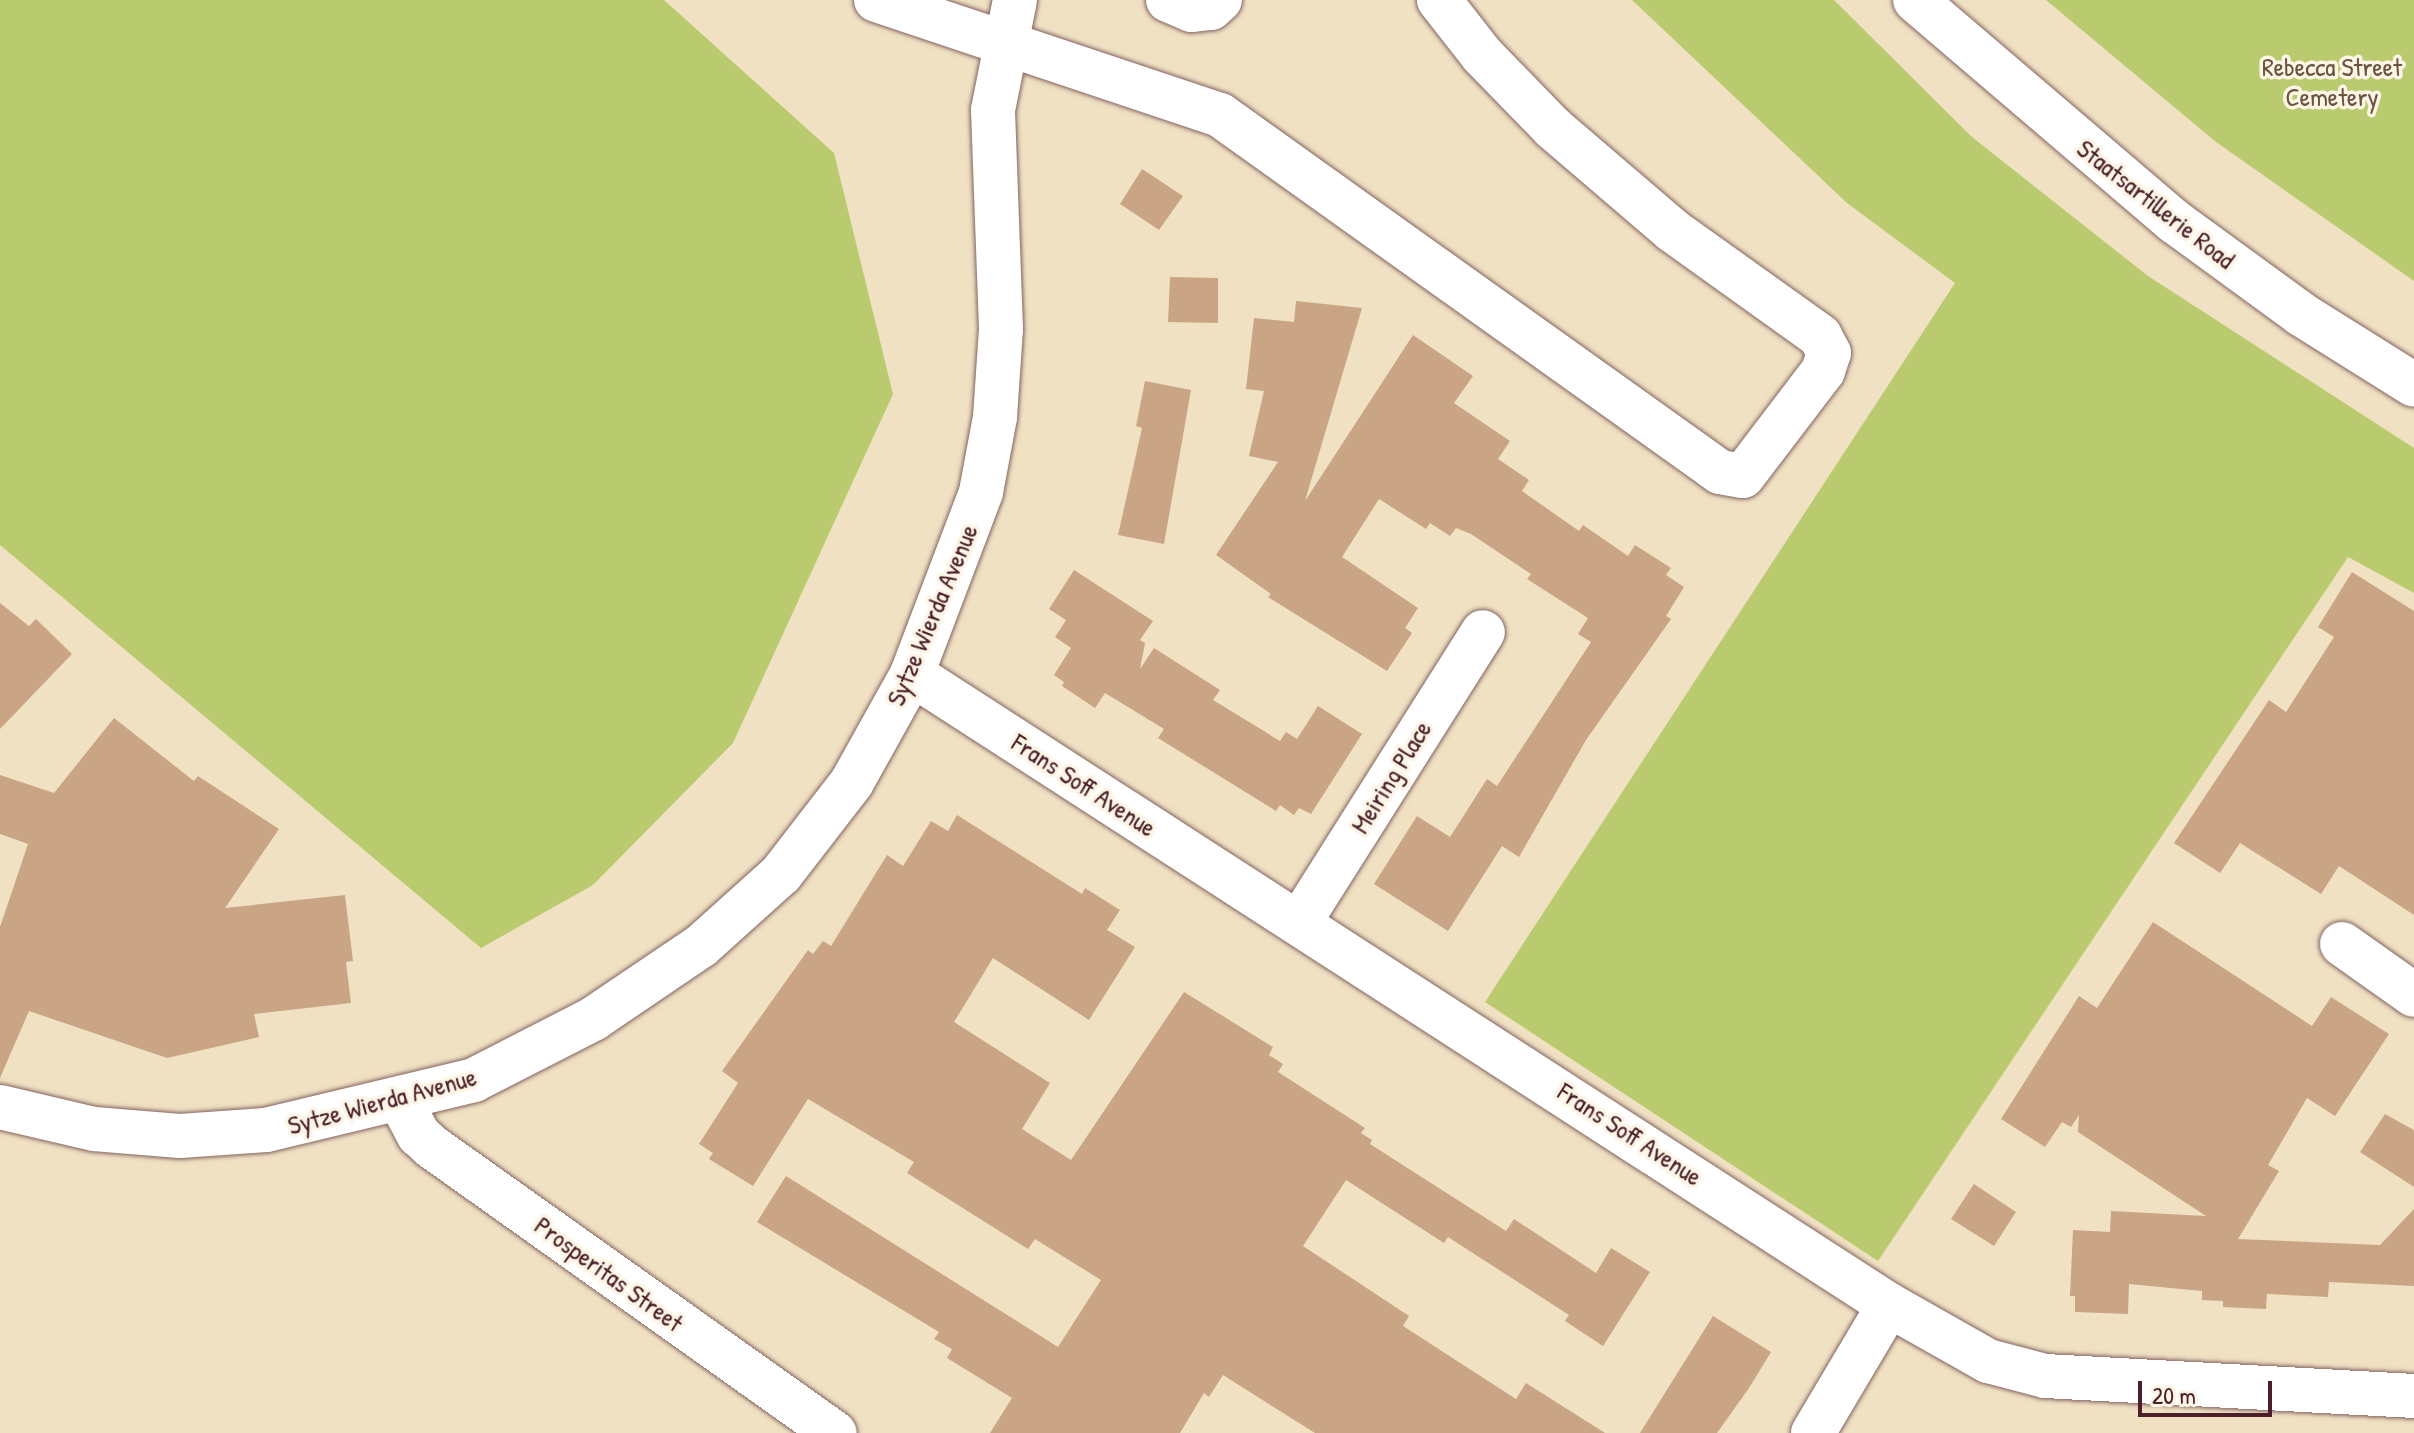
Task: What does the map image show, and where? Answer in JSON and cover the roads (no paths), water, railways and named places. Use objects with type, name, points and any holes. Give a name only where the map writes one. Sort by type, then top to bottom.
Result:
[{"type":"street","points":[[876,0],[1220,115],[1720,472],[1743,476],[1823,371],[1829,353],[1820,336],[1672,230],[1553,128],[1482,55],[1439,0]]},
{"type":"street","name":"Sytze Wierda Avenue","points":[[0,1107],[94,1129],[180,1136],[266,1130],[474,1080],[580,1026],[701,946],[781,874],[852,782],[912,674],[964,547],[995,417],[1001,329],[993,110],[1003,41],[1015,0]]},
{"type":"street","points":[[1168,0],[1191,10],[1211,8],[1220,0]]},
{"type":"street","name":"Staatsartillerie Road","points":[[1915,0],[2175,222],[2301,314],[2414,385]]},
{"type":"street","name":"Meiring Place","points":[[1299,923],[1483,632]]},
{"type":"street","name":"Frans Soff Avenue","points":[[912,674],[1889,1305],[2016,1372],[2414,1396]]},
{"type":"street","points":[[2342,944],[2414,995]]},
{"type":"street","name":"Prosperitas Street","points":[[400,1100],[419,1135],[432,1147],[835,1433]]},
{"type":"street","points":[[1813,1433],[1889,1305]]},
{"type":"park label","name":"Rebecca Street Cemetery","points":[[2332,82]]}]
